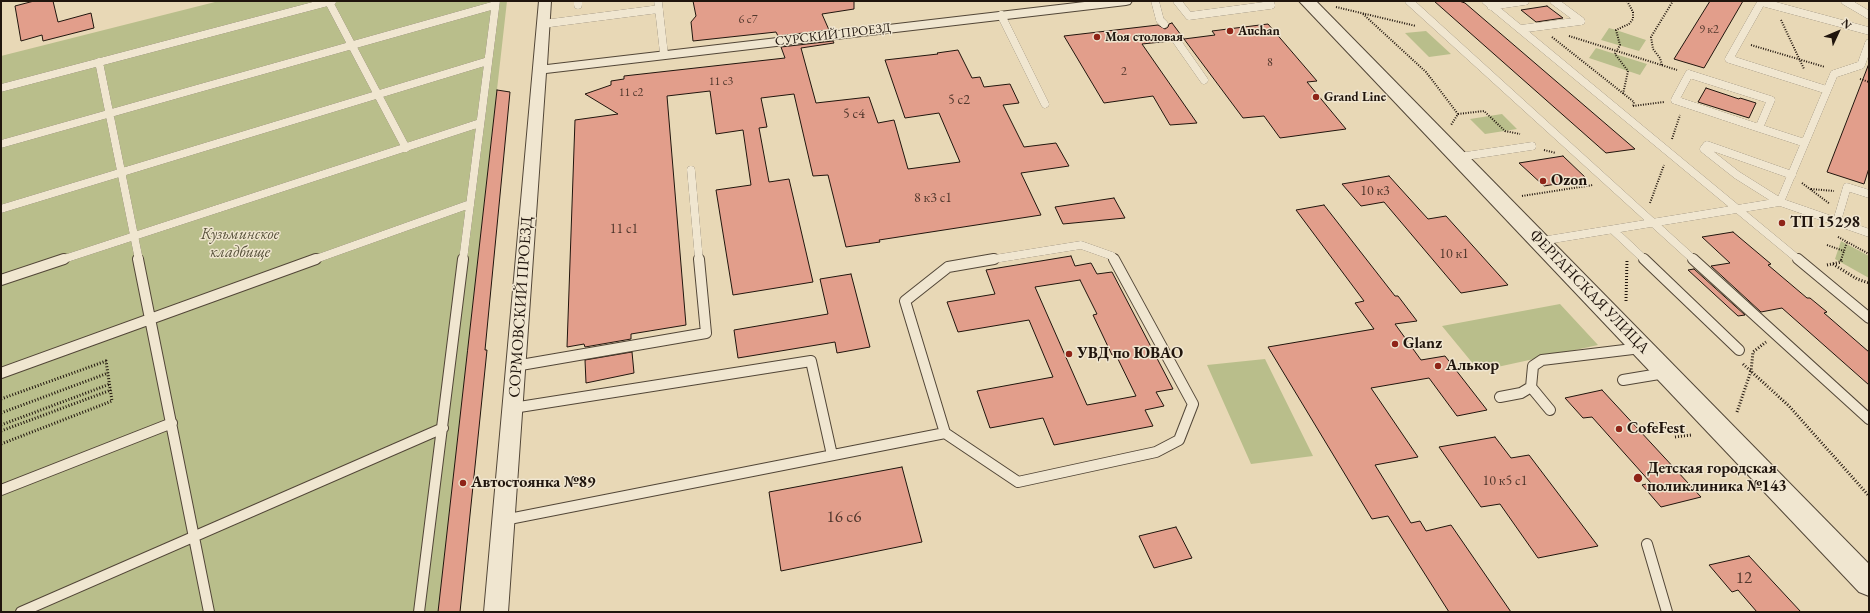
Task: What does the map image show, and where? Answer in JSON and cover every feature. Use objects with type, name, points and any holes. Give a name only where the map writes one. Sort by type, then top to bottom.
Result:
[{"type":"street","name":"СОРМОВСКИЙ ПРОЕЗД","points":[[496,612],[502,520],[513,408],[515,366],[545,1]]},
{"type":"street","name":"СУРСКИЙ ПРОЕЗД","points":[[540,70],[664,54],[1126,1]]},
{"type":"street","name":"ФЕРГАНСКАЯ УЛИЦА","points":[[1307,1],[1541,241],[1869,583]]},
{"type":"lane","points":[[1,88],[330,1],[406,148]]},
{"type":"lane","points":[[658,1],[664,54]]},
{"type":"lane","points":[[1155,1],[1160,20],[1164,24]]},
{"type":"lane","points":[[1177,1],[1189,16],[1271,6]]},
{"type":"lane","points":[[1409,1],[1869,418]]},
{"type":"lane","points":[[1489,3],[1525,1]]},
{"type":"lane","points":[[1520,29],[1581,21],[1554,1]]},
{"type":"lane","points":[[1845,1],[1869,15]]},
{"type":"lane","points":[[1,144],[496,3],[419,612]]},
{"type":"lane","points":[[1489,3],[1869,318]]},
{"type":"lane","points":[[1827,90],[1729,60],[1760,4],[1773,5],[1869,32]]},
{"type":"lane","points":[[543,24],[578,9],[659,9]]},
{"type":"lane","points":[[1000,16],[1045,104]]},
{"type":"lane","points":[[1176,40],[1204,80]]},
{"type":"lane","points":[[1780,202],[1834,74],[1861,65],[1867,55],[1869,43]]},
{"type":"lane","points":[[1,209],[488,61]]},
{"type":"lane","points":[[99,62],[209,612]]},
{"type":"lane","points":[[1759,128],[1771,100],[1689,74],[1674,100],[1759,128],[1805,143]]},
{"type":"lane","points":[[1,280],[480,123]]},
{"type":"lane","points":[[1792,175],[1707,145],[1704,149],[1737,175],[1780,202],[1869,233]]},
{"type":"lane","points":[[1459,157],[1532,146]]},
{"type":"lane","points":[[515,366],[706,333],[691,170]]},
{"type":"lane","points":[[1837,222],[1847,187],[1869,194]]},
{"type":"lane","points":[[1541,241],[1780,202]]},
{"type":"lane","points":[[1,373],[470,204]]},
{"type":"lane","points":[[1613,230],[1739,350]]},
{"type":"lane","points":[[502,520],[945,433],[1018,482],[1156,452],[1179,440],[1193,404],[1112,256],[1081,245],[948,267],[905,301],[945,433]]},
{"type":"lane","points":[[1550,410],[1531,387],[1533,366],[1542,360],[1642,347]]},
{"type":"lane","points":[[513,408],[811,361],[832,455]]},
{"type":"lane","points":[[1623,380],[1667,373]]},
{"type":"lane","points":[[1500,397],[1521,393],[1531,387]]},
{"type":"lane","points":[[1,490],[172,422]]},
{"type":"lane","points":[[21,612],[442,428]]},
{"type":"lane","points":[[1647,544],[1667,612]]},
{"type":"path","points":[[1623,94],[1628,71],[1615,54],[1620,45],[1616,30],[1629,24],[1633,20],[1633,12],[1627,1]]},
{"type":"path","points":[[1662,66],[1660,58],[1653,49],[1651,38],[1673,1]]},
{"type":"path","points":[[1773,5],[1812,85]]},
{"type":"path","points":[[1333,7],[1444,32]]},
{"type":"path","points":[[1363,14],[1426,72],[1458,114]]},
{"type":"path","points":[[1550,35],[1556,34]]},
{"type":"path","points":[[1568,36],[1689,74]]},
{"type":"path","points":[[1739,41],[1842,71],[1869,82]]},
{"type":"path","points":[[1633,106],[1664,102]]},
{"type":"path","points":[[1458,114],[1484,111],[1505,131]]},
{"type":"path","points":[[1451,125],[1458,114]]},
{"type":"path","points":[[1792,175],[1840,212]]},
{"type":"path","points":[[1522,196],[1609,182]]},
{"type":"path","points":[[1810,189],[1846,192]]},
{"type":"path","points":[[1808,268],[1840,262],[1847,242]]},
{"type":"path","points":[[1626,301],[1628,244]]},
{"type":"path","points":[[1827,245],[1844,251]]},
{"type":"path","points":[[1833,264],[1857,279],[1869,283]]},
{"type":"path","points":[[1737,412],[1751,372],[1753,352],[1766,342],[1782,339]]},
{"type":"path","points":[[1,399],[106,361],[112,401],[1,444]]},
{"type":"path","points":[[1741,362],[1789,406],[1869,496]]},
{"type":"path","points":[[1,413],[108,373]]},
{"type":"path","points":[[1,424],[110,384]]},
{"type":"path","points":[[1,431],[111,390]]},
{"type":"path","points":[[1675,438],[1691,435]]},
{"type":"green space","name":"Кузьминское кладбище","points":[[219,1],[507,1],[438,612],[1,612],[1,56]]},
{"type":"green space","points":[[1609,28],[1646,40],[1639,51],[1601,40]]},
{"type":"green space","points":[[1426,31],[1451,54],[1429,57],[1405,33]]},
{"type":"green space","points":[[1596,48],[1647,64],[1640,75],[1589,58]]},
{"type":"green space","points":[[1502,114],[1517,129],[1485,134],[1470,119]]},
{"type":"green space","points":[[1841,241],[1869,256],[1869,278],[1835,259]]},
{"type":"green space","points":[[1560,304],[1598,345],[1479,371],[1442,326]]},
{"type":"green space","points":[[1265,359],[1313,456],[1251,464],[1207,365]]},
{"type":"building","points":[[34,1],[53,1],[58,22],[91,13],[94,28],[43,41],[42,35],[21,41],[15,6]]},
{"type":"building","points":[[693,1],[854,1],[854,9],[822,14],[829,30],[778,36],[776,32],[693,41],[691,22],[696,16]]},
{"type":"building","points":[[1434,1],[1459,1],[1465,3],[1635,149],[1606,153]]},
{"type":"building","points":[[1710,1],[1743,1],[1704,68],[1674,59]]},
{"type":"building","points":[[1547,6],[1563,18],[1536,22],[1521,10]]},
{"type":"building","points":[[1172,23],[1184,39],[1176,35],[1171,37],[1171,41],[1142,44],[1197,123],[1170,125],[1153,96],[1104,103],[1064,36],[1158,25],[1165,29]]},
{"type":"building","points":[[1268,24],[1317,81],[1307,82],[1346,129],[1280,138],[1264,116],[1243,118],[1184,39],[1215,35],[1212,31]]},
{"type":"building","points":[[833,41],[834,43],[801,48],[816,103],[869,97],[878,123],[894,120],[908,169],[960,162],[939,113],[905,118],[885,60],[938,54],[937,53],[958,50],[972,78],[980,77],[984,87],[1010,84],[1019,103],[1003,105],[1024,147],[1056,143],[1069,166],[1021,173],[1041,215],[879,240],[880,242],[846,247],[828,175],[813,176],[794,94],[761,98],[767,127],[759,128],[769,182],[789,179],[813,282],[733,295],[716,190],[751,185],[743,130],[716,134],[710,91],[667,96],[686,325],[631,334],[631,339],[585,347],[584,344],[567,347],[575,120],[618,114],[585,94],[611,85],[611,81],[624,79],[624,76],[785,58],[781,47]]},
{"type":"building","points":[[1868,66],[1869,168],[1864,184],[1827,172]]},
{"type":"building","points":[[1706,88],[1756,103],[1749,118],[1698,102]]},
{"type":"building","points":[[497,90],[510,92],[485,350],[487,350],[460,612],[438,612]]},
{"type":"building","points":[[1563,156],[1587,179],[1544,186],[1519,163]]},
{"type":"building","points":[[1389,176],[1428,219],[1446,216],[1508,285],[1461,293],[1384,202],[1361,206],[1342,184]]},
{"type":"building","points":[[1114,198],[1125,218],[1063,224],[1055,207]]},
{"type":"building","points":[[1324,205],[1395,296],[1398,296],[1417,321],[1395,324],[1421,360],[1445,356],[1487,410],[1457,416],[1429,378],[1371,388],[1418,457],[1375,465],[1411,523],[1420,521],[1426,531],[1451,525],[1511,612],[1449,612],[1388,516],[1372,519],[1268,347],[1374,329],[1355,303],[1364,301],[1296,210]]},
{"type":"building","points":[[1733,232],[1771,264],[1768,265],[1807,298],[1810,298],[1827,312],[1824,313],[1869,352],[1869,385],[1782,308],[1761,312],[1711,266],[1730,263],[1702,237]]},
{"type":"building","points":[[1071,256],[1075,266],[1091,263],[1097,274],[1112,272],[1173,389],[1156,392],[1164,406],[1145,410],[1153,426],[1054,445],[1043,418],[990,428],[977,391],[1053,377],[1029,320],[958,332],[947,302],[995,294],[986,270]],"holes":[[[1080,280],[1097,314],[1093,315],[1112,355],[1116,355],[1136,396],[1087,405],[1035,287]]]},
{"type":"building","points":[[1694,269],[1745,315],[1738,316],[1688,270]]},
{"type":"building","points":[[851,274],[870,347],[837,353],[835,342],[738,358],[734,330],[828,314],[820,279]]},
{"type":"building","points":[[632,352],[634,373],[586,383],[585,360]]},
{"type":"building","points":[[1602,390],[1701,497],[1661,507],[1642,485],[1651,483],[1592,417],[1583,418],[1565,398]]},
{"type":"building","points":[[1495,437],[1511,458],[1529,455],[1598,546],[1538,558],[1500,504],[1481,507],[1439,447]]},
{"type":"building","points":[[902,467],[922,542],[781,571],[769,492]]},
{"type":"building","points":[[1176,527],[1192,558],[1154,568],[1139,536]]},
{"type":"building","points":[[1749,556],[1801,612],[1757,612],[1738,590],[1732,592],[1709,565]]},
{"type":"place","name":"Auchan","points":[[1230,31]]},
{"type":"place","name":"Моя столовая","points":[[1097,37]]},
{"type":"place","name":"Grand Line","points":[[1316,97]]},
{"type":"place","name":"Ozon","points":[[1543,181]]},
{"type":"place","name":"ТП 15298","points":[[1782,223]]},
{"type":"place","name":"Glanz","points":[[1395,344]]},
{"type":"place","name":"УВД по ЮВАО","points":[[1069,354]]},
{"type":"place","name":"Алькор","points":[[1438,366]]},
{"type":"place","name":"CofeFest","points":[[1619,429]]},
{"type":"place","name":"Детская городская поликлиника №143","points":[[1638,478]]},
{"type":"place","name":"Автостоянка №89","points":[[463,483]]}]
